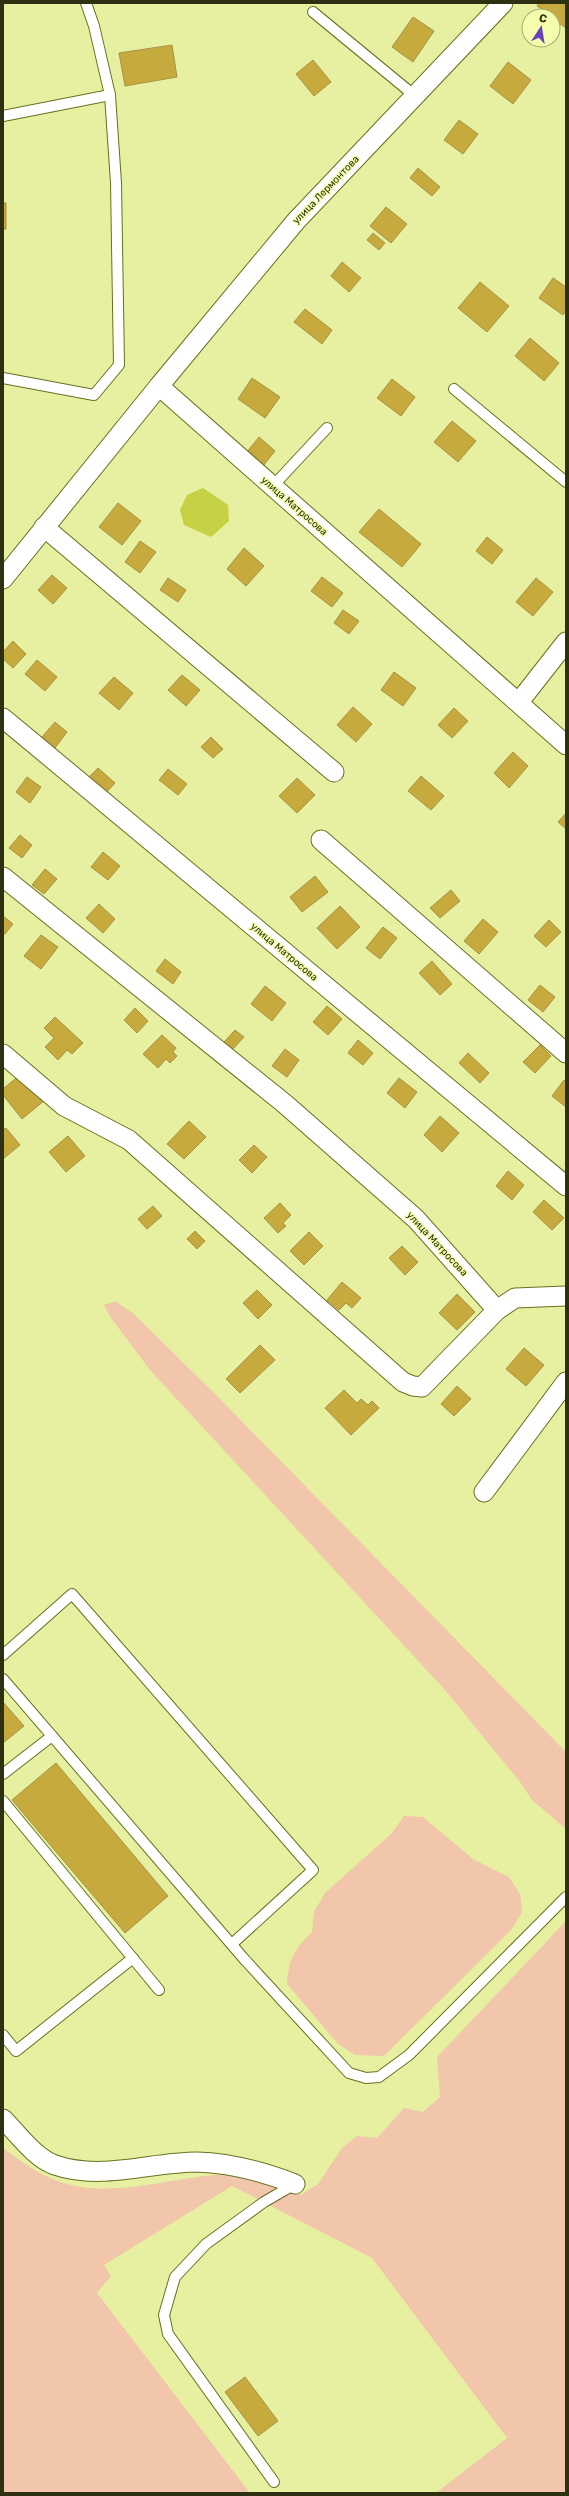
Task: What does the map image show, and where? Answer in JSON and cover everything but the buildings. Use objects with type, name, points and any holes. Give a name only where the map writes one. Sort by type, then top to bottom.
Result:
[{"type":"street","name":"улица Лермонтова","points":[[159,386],[296,220],[503,3]]},
{"type":"street","name":"улица Матросова","points":[[159,386],[566,745]]},
{"type":"street","points":[[3,579],[159,386]]},
{"type":"street","points":[[44,527],[334,772]]},
{"type":"street","points":[[519,702],[566,642]]},
{"type":"street","name":"улица Матросова","points":[[3,718],[566,1186]]},
{"type":"street","points":[[321,840],[566,1053]]},
{"type":"street","name":"улица Матросова","points":[[3,877],[285,1104],[416,1219],[497,1310]]},
{"type":"street","points":[[3,1054],[64,1106],[129,1140],[403,1382],[413,1386],[422,1387],[497,1310],[516,1298],[566,1296]]},
{"type":"street","points":[[484,1492],[566,1382]]},
{"type":"street","points":[[3,2119],[40,2156],[55,2165],[99,2171],[197,2162],[265,2172],[295,2184]]},
{"type":"lane","points":[[3,378],[94,395],[119,365],[116,184],[110,95],[86,3]]},
{"type":"lane","points":[[313,12],[415,96]]},
{"type":"lane","points":[[3,116],[110,95]]},
{"type":"lane","points":[[454,389],[566,482]]},
{"type":"lane","points":[[272,487],[327,428]]},
{"type":"lane","points":[[3,1655],[72,1594],[313,1870],[232,1944]]},
{"type":"lane","points":[[3,1679],[271,1990],[349,2073],[366,2078],[379,2077],[409,2055],[566,1897]]},
{"type":"lane","points":[[3,1774],[52,1736]]},
{"type":"lane","points":[[3,1801],[159,1990]]},
{"type":"lane","points":[[3,2035],[16,2051],[132,1958]]},
{"type":"lane","points":[[274,2482],[168,2334],[164,2315],[176,2277],[206,2244],[264,2202],[295,2184]]},
{"type":"shaded area","points":[[203,488],[228,505],[229,521],[211,537],[184,525],[180,510],[187,495]]},
{"type":"shaded area","points":[[115,1301],[134,1314],[220,1399],[566,1752],[566,1829],[532,1800],[520,1782],[445,1690],[150,1370],[111,1318],[104,1305]]},
{"type":"shaded area","points":[[404,1816],[423,1817],[473,1859],[509,1877],[520,1894],[522,1912],[512,1929],[384,2056],[355,2055],[338,2044],[287,1984],[289,1967],[297,1950],[312,1932],[314,1912],[325,1893],[392,1833]]},
{"type":"shaded area","points":[[566,1921],[566,2493],[436,2493],[507,2438],[372,2258],[232,2186],[104,2265],[111,2276],[97,2293],[250,2493],[3,2493],[3,2147],[27,2165],[52,2179],[77,2186],[102,2189],[127,2188],[204,2176],[231,2174],[249,2176],[301,2195],[318,2184],[342,2148],[357,2136],[377,2138],[404,2108],[423,2112],[440,2097],[437,2057]]}]
